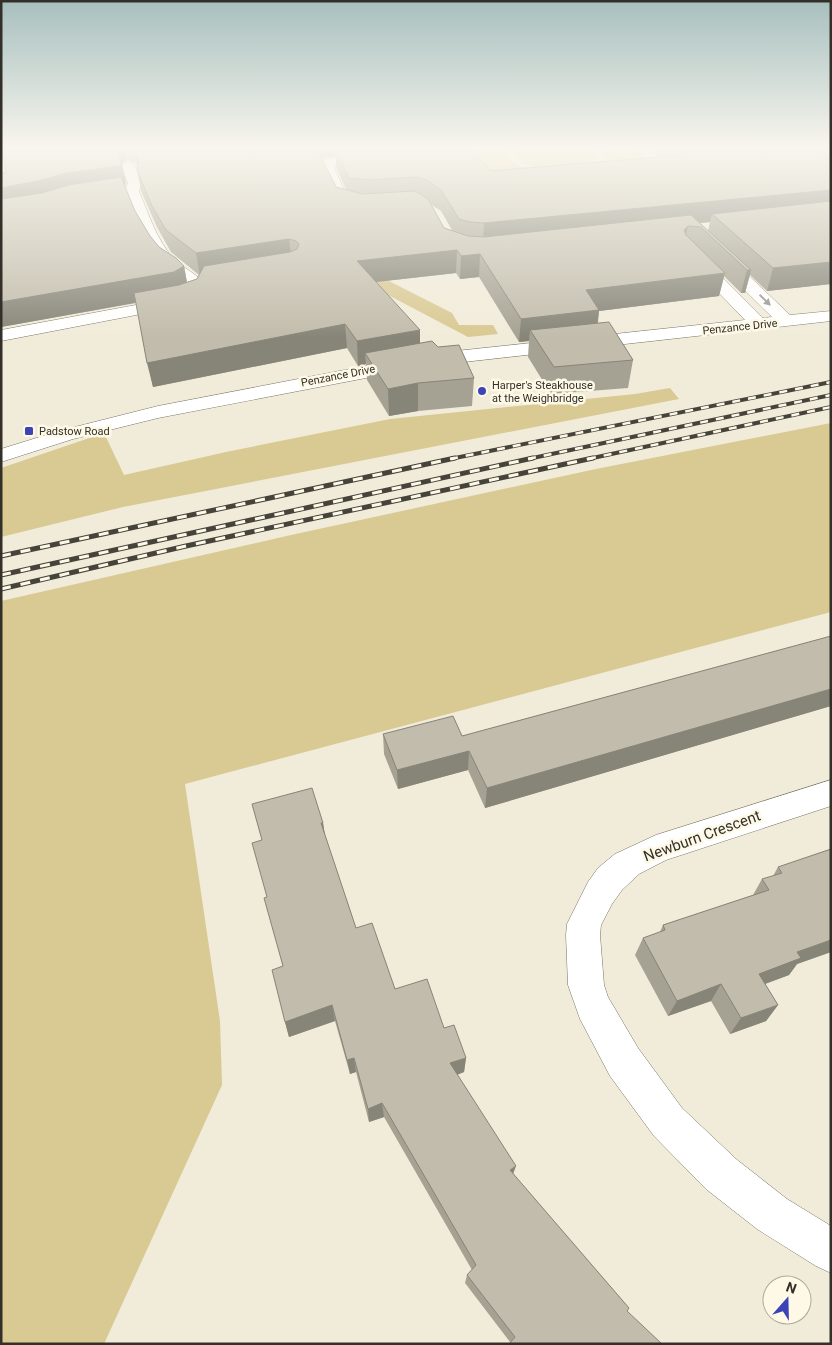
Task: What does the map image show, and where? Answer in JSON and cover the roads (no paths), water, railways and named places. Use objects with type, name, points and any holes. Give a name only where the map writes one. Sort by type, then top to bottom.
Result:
[{"type":"street","points":[[1,336],[183,301],[195,296],[199,290],[197,284],[167,262],[141,212]]},
{"type":"street","points":[[705,244],[787,322]]},
{"type":"street","points":[[682,246],[760,325]]},
{"type":"street","points":[[197,284],[216,281]]},
{"type":"street","name":"Penzance Drive","points":[[1,456],[75,433],[158,412],[419,361],[831,316]]},
{"type":"street","name":"Newburn Crescent","points":[[831,793],[656,849],[627,864],[610,879],[600,893],[584,924],[583,935],[586,985],[593,1006],[624,1062],[663,1115],[727,1179],[772,1214],[831,1251]]},
{"type":"railway","points":[[450,459],[831,382]]},
{"type":"railway","points":[[528,459],[831,395]]},
{"type":"railway","points":[[588,459],[831,407]]},
{"type":"railway","points":[[1,556],[455,458]]},
{"type":"railway","points":[[1,575],[533,458]]},
{"type":"railway","points":[[1,589],[186,546],[593,458]]},
{"type":"place","name":"Harper's Steakhouse at the Weighbridge","points":[[482,391]]},
{"type":"place","name":"Padstow Road","points":[[29,431]]}]
